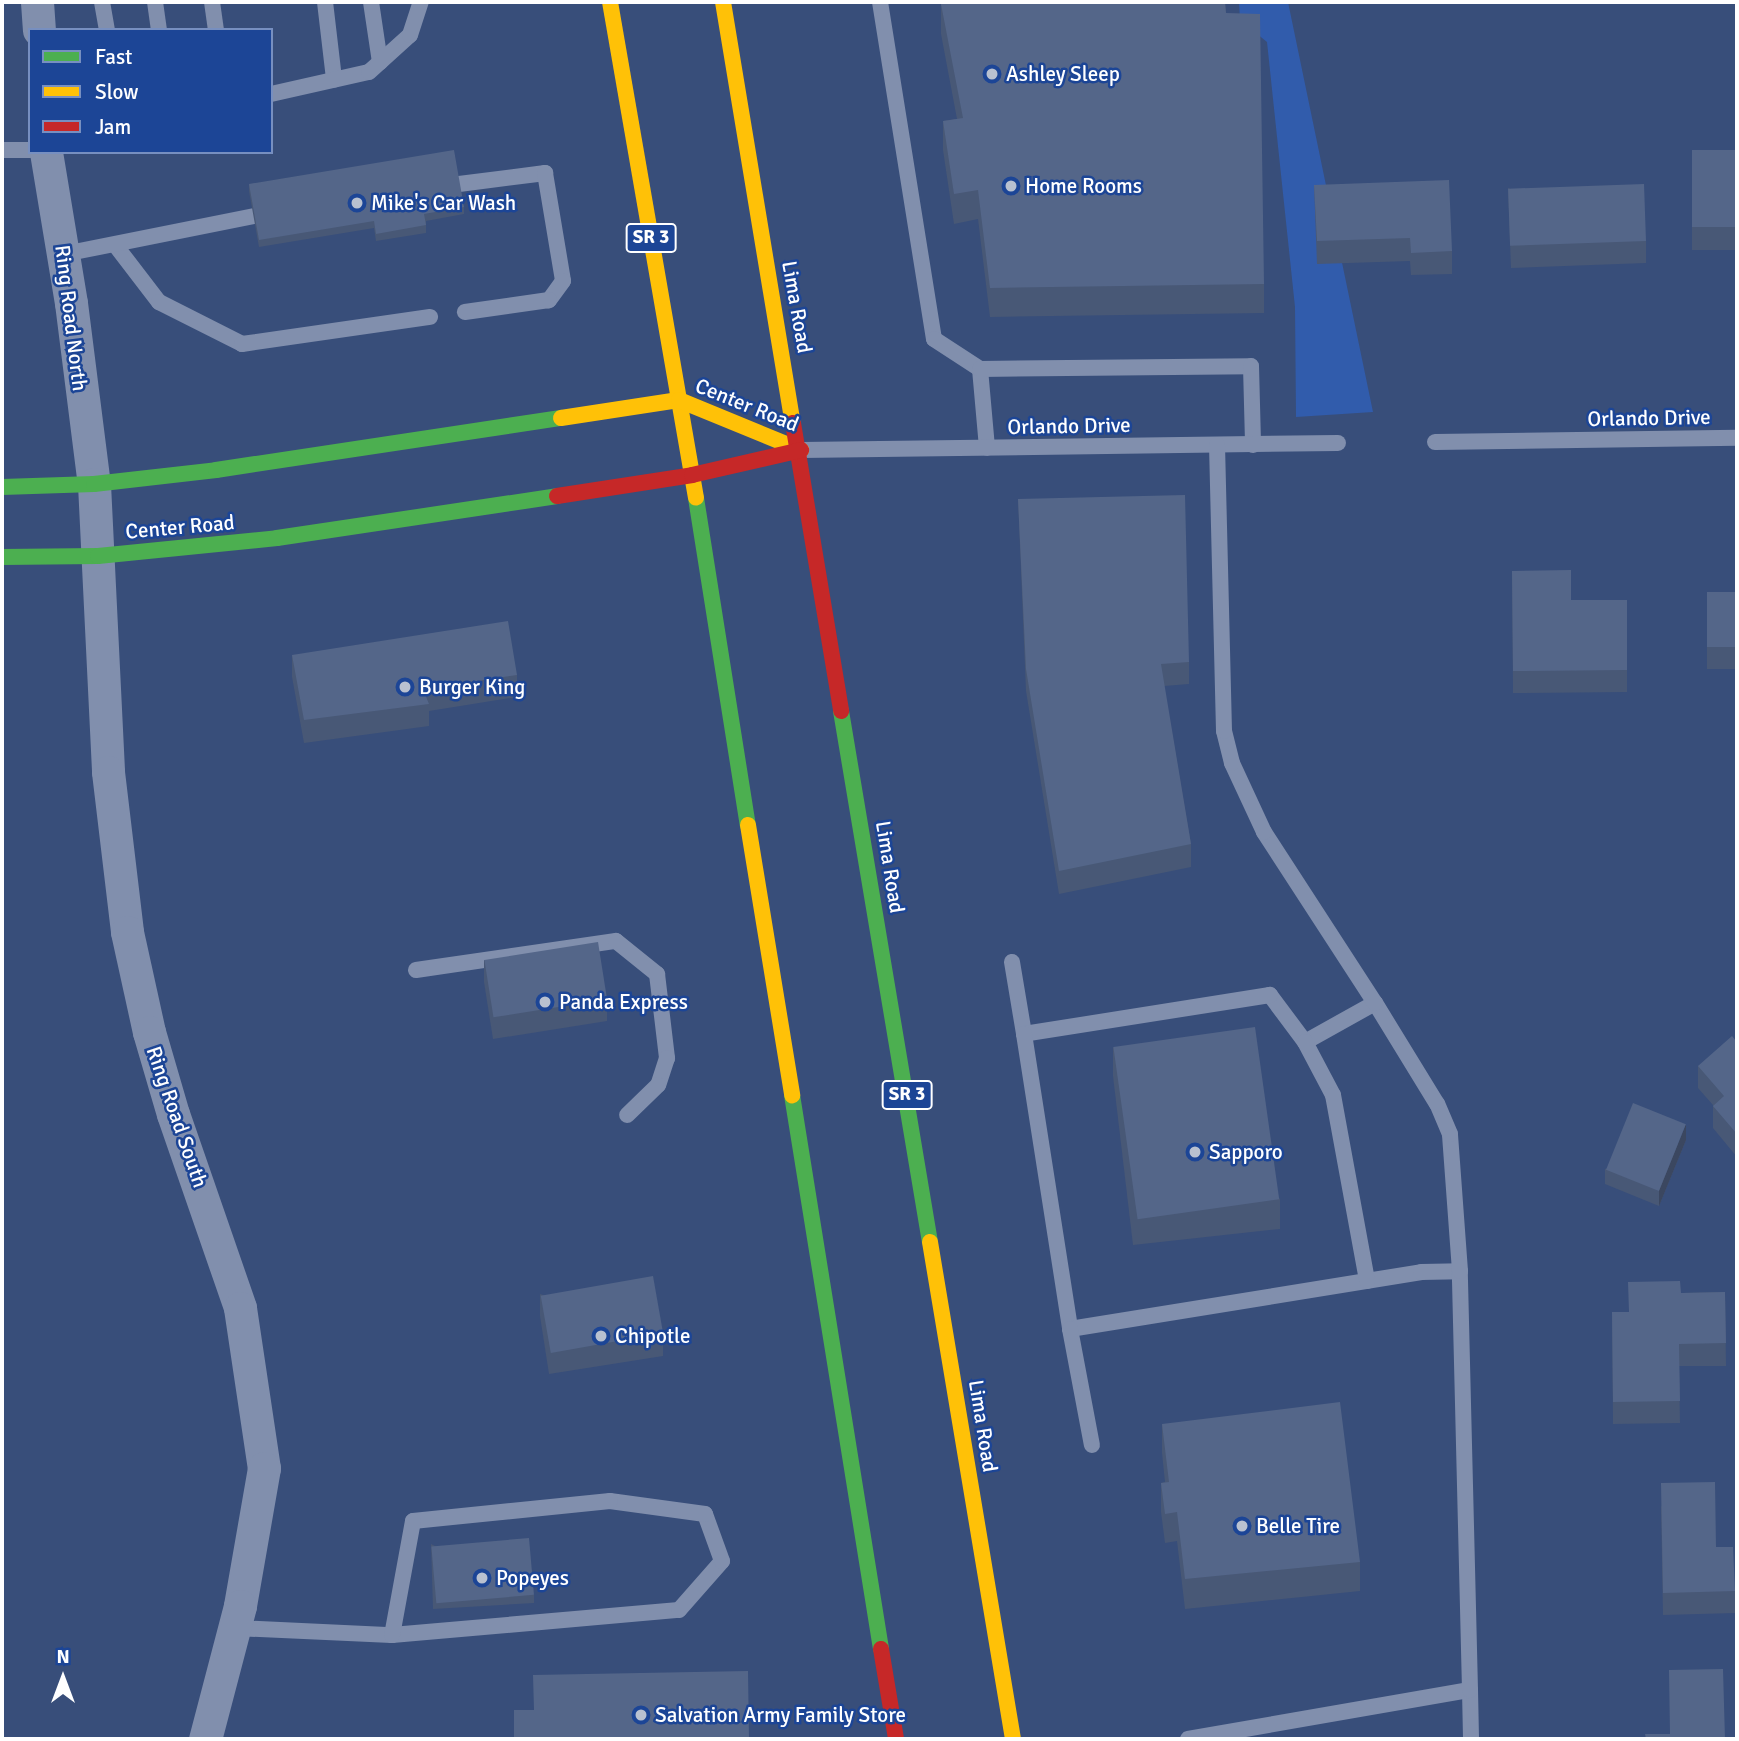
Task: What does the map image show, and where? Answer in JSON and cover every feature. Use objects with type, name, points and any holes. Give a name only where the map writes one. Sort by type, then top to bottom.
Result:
[{"type":"main road","name":"SR 3","points":[[610,2],[692,475],[896,1739]]},
{"type":"main road","name":"Lima Road","points":[[723,2],[801,450],[1013,1739]]},
{"type":"main road","name":"Center Road","points":[[2,488],[94,484],[678,400],[801,450]]},
{"type":"main road","name":"Center Road","points":[[2,557],[98,556],[276,538],[692,475],[801,450]]},
{"type":"street","points":[[37,2],[39,28]]},
{"type":"street","name":"Ring Road North","points":[[46,154],[64,254],[94,484]]},
{"type":"street","name":"Ring Road South","points":[[94,484],[108,772],[127,932],[166,1091],[240,1308],[264,1468],[235,1628],[205,1739]]},
{"type":"lane","points":[[102,2],[107,28]]},
{"type":"lane","points":[[155,2],[159,28]]},
{"type":"lane","points":[[212,2],[216,28]]},
{"type":"lane","points":[[325,2],[334,79]]},
{"type":"lane","points":[[371,2],[380,62]]},
{"type":"lane","points":[[273,94],[369,72],[410,35],[421,2]]},
{"type":"lane","points":[[880,2],[934,339],[980,369],[1251,366],[1253,445]]},
{"type":"lane","points":[[2,150],[28,150]]},
{"type":"lane","points":[[459,184],[545,173],[564,281],[549,300],[465,312]]},
{"type":"lane","points":[[64,254],[116,246],[254,216]]},
{"type":"lane","points":[[116,246],[159,302],[243,344],[430,317]]},
{"type":"lane","points":[[980,369],[987,448]]},
{"type":"lane","name":"Orlando Drive","points":[[1435,442],[1737,438]]},
{"type":"lane","name":"Orlando Drive","points":[[801,450],[1338,443]]},
{"type":"lane","points":[[1217,445],[1224,731],[1232,763],[1264,832],[1375,1003],[1437,1104],[1450,1134],[1460,1270],[1471,1739]]},
{"type":"lane","points":[[416,970],[616,941],[657,974],[667,1058],[658,1085],[627,1115]]},
{"type":"lane","points":[[1012,962],[1070,1329],[1093,1445]]},
{"type":"lane","points":[[1024,1034],[1270,995],[1305,1042],[1333,1095],[1367,1281]]},
{"type":"lane","points":[[1305,1042],[1375,1003]]},
{"type":"lane","points":[[1070,1329],[1367,1281],[1460,1270]]},
{"type":"lane","points":[[235,1628],[392,1635],[679,1610],[722,1561],[705,1514],[610,1501],[413,1521],[392,1635]]},
{"type":"lane","points":[[1188,1739],[1470,1690]]},
{"type":"shaded area","points":[[1239,2],[1288,2],[1373,412],[1296,417],[1295,307],[1267,42],[1240,20]]},
{"type":"building","points":[[1225,2],[1226,13],[1260,14],[1264,284],[990,288],[978,190],[954,194],[943,121],[963,118],[941,4]]},
{"type":"building","name":"Mike's Car Wash","points":[[454,150],[464,207],[424,214],[426,225],[376,234],[374,221],[259,240],[249,184]]},
{"type":"building","points":[[1692,150],[1737,150],[1737,227],[1692,227]]},
{"type":"building","points":[[1449,180],[1452,251],[1411,253],[1410,238],[1317,241],[1314,185]]},
{"type":"building","points":[[1644,184],[1646,241],[1510,246],[1508,189]]},
{"type":"building","points":[[1185,495],[1189,662],[1161,664],[1191,844],[1059,871],[1026,669],[1018,499]]},
{"type":"building","points":[[1571,570],[1571,600],[1627,600],[1627,670],[1513,671],[1512,571]]},
{"type":"building","points":[[1707,592],[1737,592],[1737,647],[1707,647]]},
{"type":"building","name":"Burger King","points":[[508,621],[517,675],[423,689],[429,704],[304,720],[292,655]]},
{"type":"building","name":"Panda Express","points":[[598,942],[607,999],[493,1017],[484,960]]},
{"type":"building","name":"Sapporo","points":[[1255,1027],[1279,1199],[1138,1219],[1113,1047]]},
{"type":"building","points":[[1732,1036],[1737,1042],[1737,1134],[1713,1106],[1724,1096],[1698,1066]]},
{"type":"building","points":[[1633,1103],[1686,1124],[1659,1191],[1606,1170]]},
{"type":"building","name":"Chipotle","points":[[653,1276],[663,1333],[551,1353],[541,1296]]},
{"type":"building","points":[[1680,1281],[1681,1293],[1725,1292],[1726,1343],[1679,1344],[1680,1401],[1613,1402],[1612,1312],[1629,1312],[1628,1282]]},
{"type":"building","points":[[1340,1402],[1360,1562],[1185,1579],[1177,1512],[1165,1514],[1161,1483],[1169,1482],[1162,1424]]},
{"type":"building","points":[[1715,1482],[1716,1547],[1733,1547],[1735,1591],[1663,1593],[1661,1483]]},
{"type":"building","name":"Popeyes","points":[[529,1538],[534,1595],[436,1603],[431,1547]]},
{"type":"building","points":[[1723,1669],[1725,1739],[1646,1739],[1645,1734],[1670,1734],[1669,1670]]},
{"type":"building","name":"Salvation Army Family Store","points":[[748,1671],[749,1739],[514,1739],[514,1710],[534,1710],[533,1675]]},
{"type":"traffic: fast","points":[[2,487],[94,484],[216,470],[561,418]]},
{"type":"traffic: fast","points":[[2,557],[98,556],[277,538],[557,496]]},
{"type":"traffic: fast","points":[[696,498],[748,825]]},
{"type":"traffic: fast","points":[[841,711],[930,1242]]},
{"type":"traffic: fast","points":[[792,1095],[881,1649]]},
{"type":"traffic: slow","points":[[610,2],[696,498]]},
{"type":"traffic: slow","points":[[723,2],[793,423]]},
{"type":"traffic: slow","points":[[561,418],[679,400],[801,450]]},
{"type":"traffic: slow","points":[[748,825],[792,1095]]},
{"type":"traffic: slow","points":[[930,1242],[1013,1739]]},
{"type":"traffic: jam","points":[[793,423],[841,711]]},
{"type":"traffic: jam","points":[[557,496],[692,475],[801,450]]},
{"type":"traffic: jam","points":[[881,1649],[896,1739]]},
{"type":"place","name":"Ashley Sleep","points":[[992,74]]},
{"type":"place","name":"Home Rooms","points":[[1011,186]]},
{"type":"place","name":"Mike's Car Wash","points":[[357,203]]},
{"type":"place","name":"Burger King","points":[[405,687]]},
{"type":"place","name":"Panda Express","points":[[545,1002]]},
{"type":"place","name":"Sapporo","points":[[1195,1152]]},
{"type":"place","name":"Chipotle","points":[[601,1336]]},
{"type":"place","name":"Belle Tire","points":[[1242,1526]]},
{"type":"place","name":"Popeyes","points":[[482,1578]]},
{"type":"place","name":"Salvation Army Family Store","points":[[641,1715]]}]
